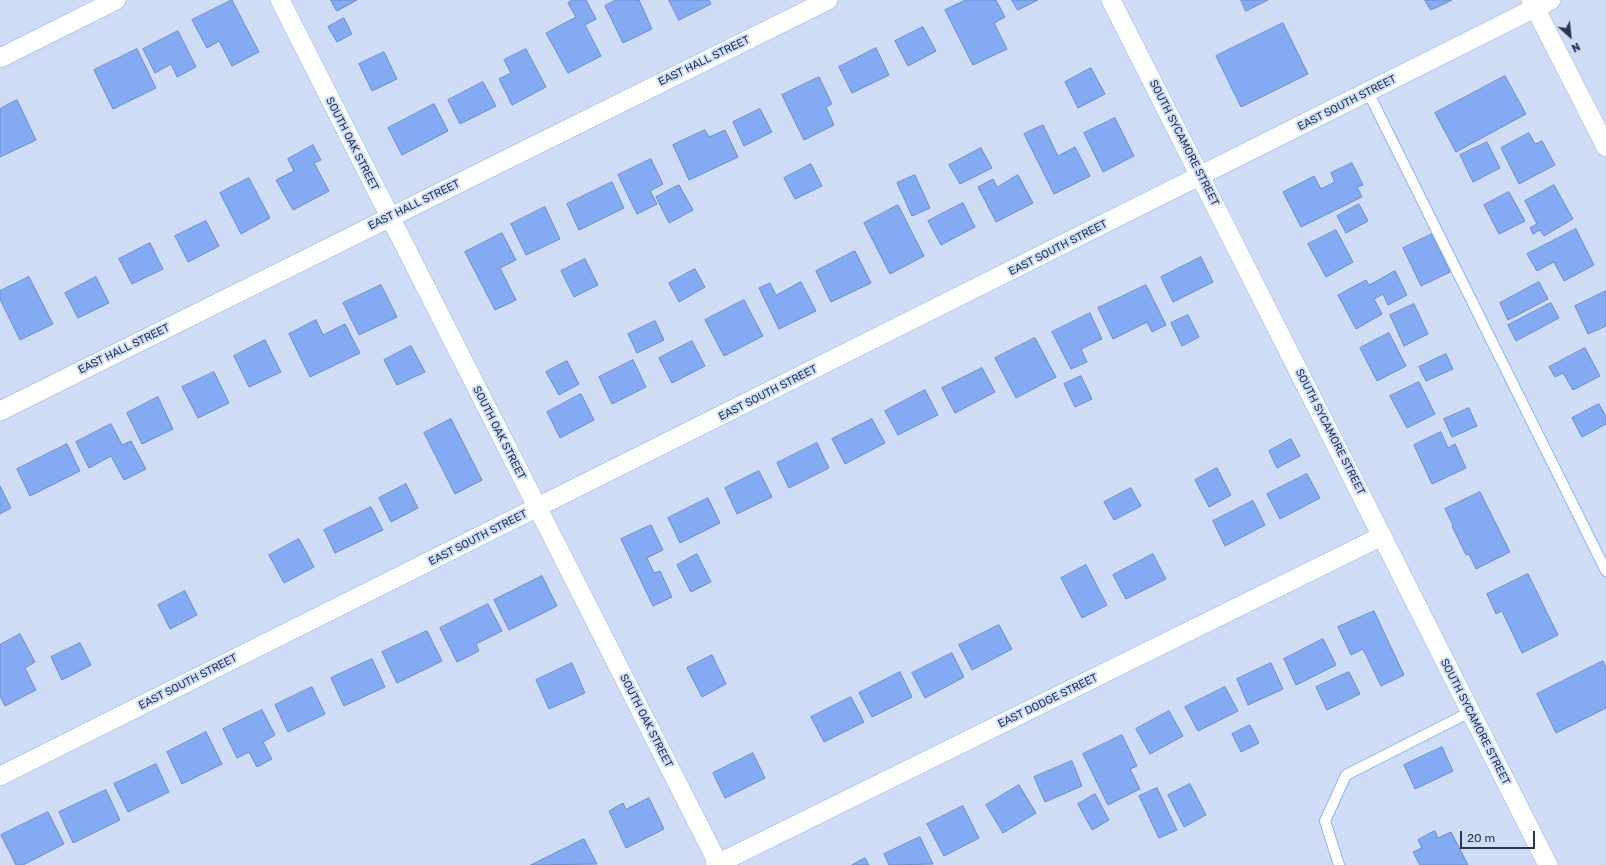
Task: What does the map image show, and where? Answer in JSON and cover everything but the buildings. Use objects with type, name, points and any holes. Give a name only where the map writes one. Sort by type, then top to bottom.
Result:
[{"type":"street","points":[[0,58],[116,0]]},
{"type":"street","name":"SOUTH OAK STREET","points":[[280,0],[717,864]]},
{"type":"street","name":"EAST HALL STREET","points":[[0,411],[828,0]]},
{"type":"street","name":"SOUTH SYCAMORE STREET","points":[[1111,0],[1548,865]]},
{"type":"street","points":[[1539,3],[1606,147]]},
{"type":"street","name":"EAST SOUTH STREET","points":[[0,776],[1201,176],[1368,92],[1539,3]]},
{"type":"street","name":"EAST DODGE STREET","points":[[717,864],[1382,536]]},
{"type":"lane","points":[[1368,92],[1606,571]]},
{"type":"lane","points":[[1339,865],[1325,821],[1346,775],[1470,712]]}]
